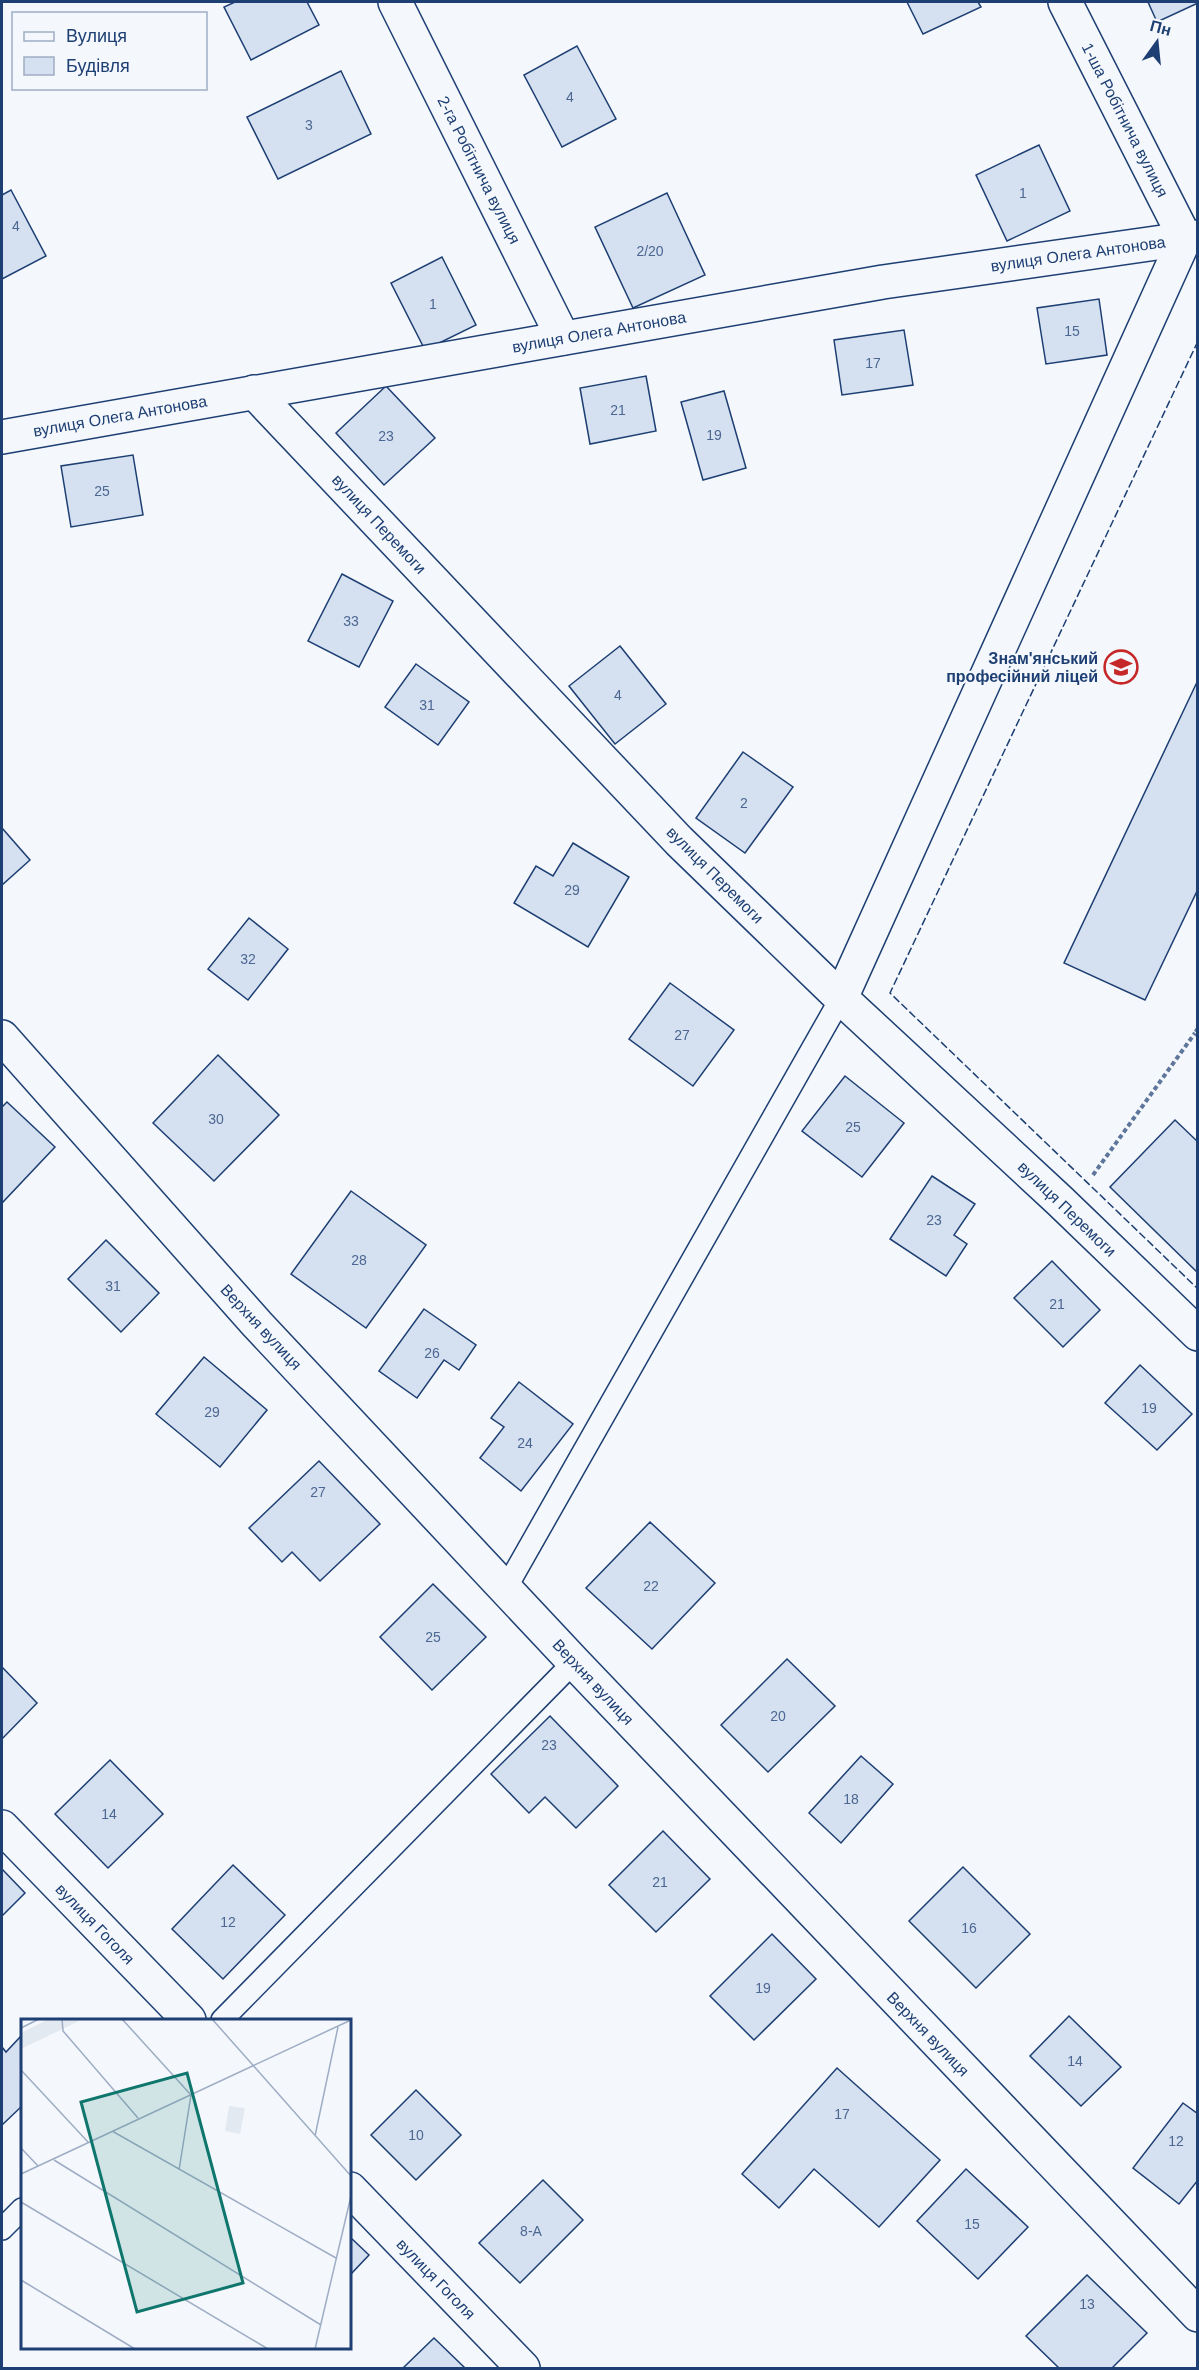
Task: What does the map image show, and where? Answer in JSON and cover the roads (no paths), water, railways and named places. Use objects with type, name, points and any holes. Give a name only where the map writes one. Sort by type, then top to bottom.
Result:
[{"type":"street","name":"2-га Робітнича вулиця","points":[[395,2],[563,338]]},
{"type":"street","name":"1-ша Робітнича вулиця","points":[[1065,2],[1191,238]]},
{"type":"street","name":"вулиця Олега Антонова","points":[[2,437],[883,282],[1191,238]]},
{"type":"street","points":[[841,998],[1191,238]]},
{"type":"street","name":"вулиця Перемоги","points":[[254,392],[679,840],[841,998],[1060,1201],[1197,1334]]},
{"type":"street","name":"Верхня вулиця","points":[[2,1037],[257,1324],[574,1662],[1197,2315]]},
{"type":"street","name":"вулиця Гоголя","points":[[2,1827],[188,2019]]},
{"type":"street","name":"вулиця Гоголя","points":[[351,2190],[523,2368]]},
{"type":"lane","points":[[506,1588],[841,998]]},
{"type":"lane","points":[[223,2019],[574,1662]]},
{"type":"lane","points":[[2,2229],[21,2210]]},
{"type":"place","name":"Знам'янський професійний ліцей","points":[[1121,667]]}]
